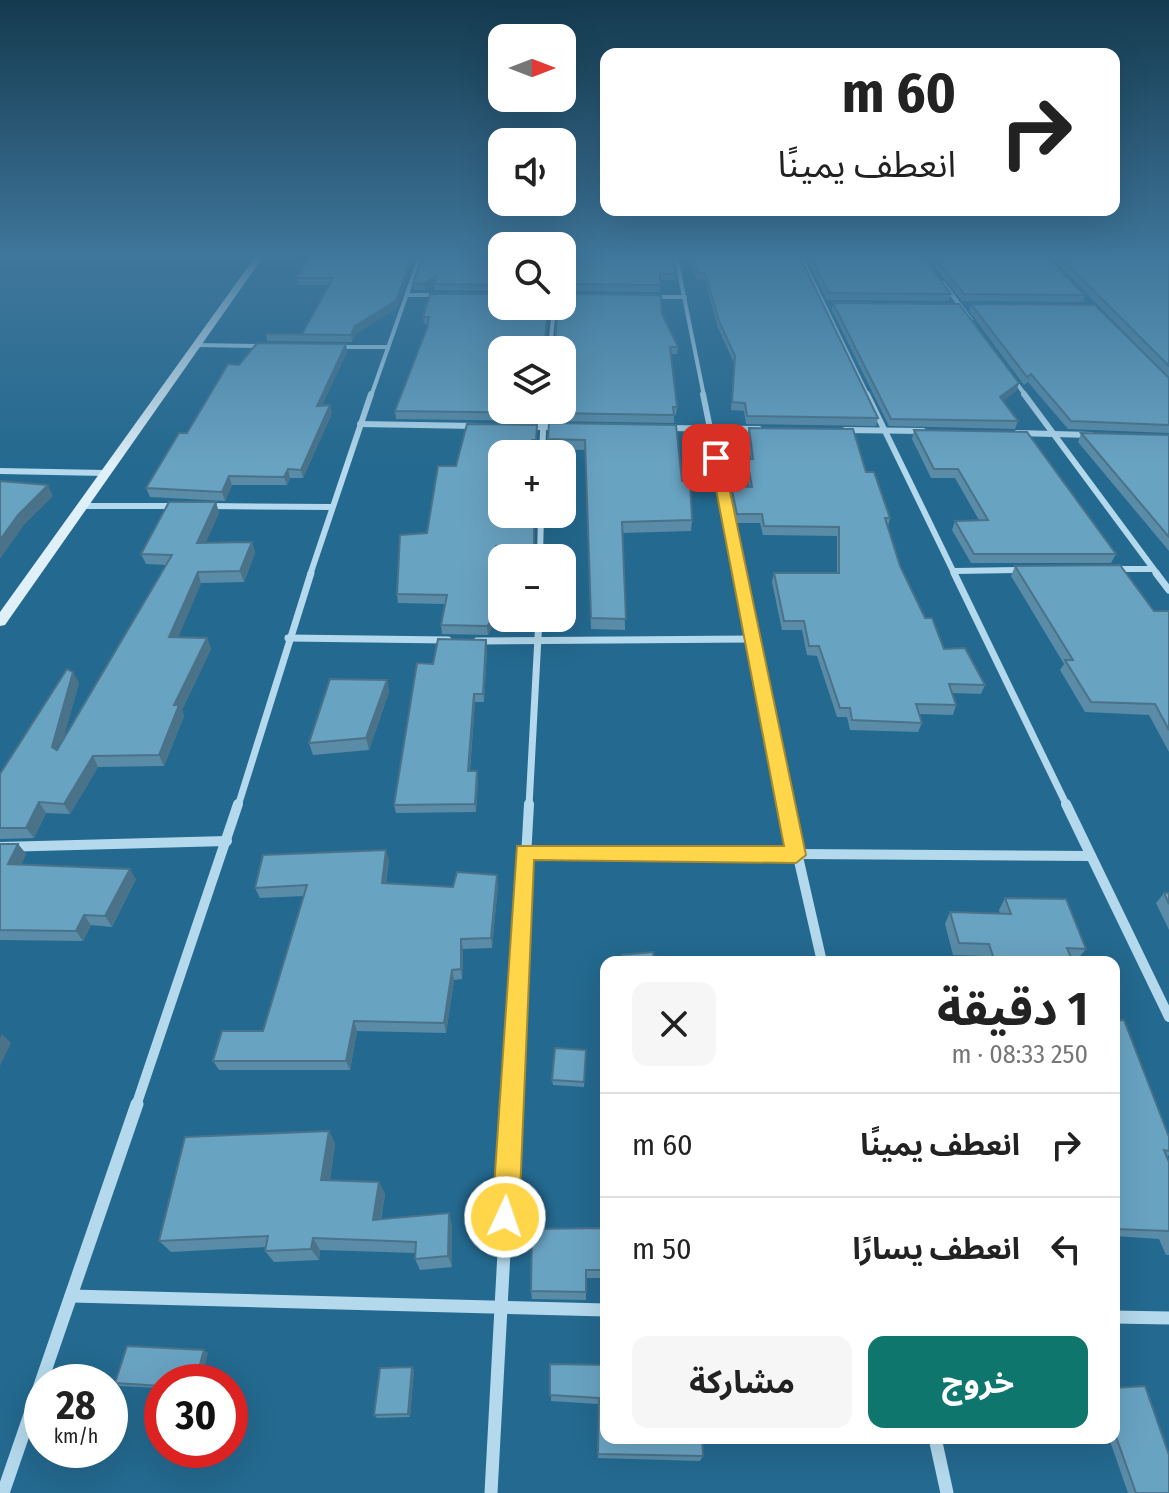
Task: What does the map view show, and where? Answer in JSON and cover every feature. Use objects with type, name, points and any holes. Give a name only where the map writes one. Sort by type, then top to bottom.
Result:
[{"type":"street","points":[[0,622],[209,327]]},
{"type":"street","points":[[3,1493],[227,841],[288,638],[396,327]]},
{"type":"street","points":[[691,327],[796,855],[821,956]]},
{"type":"street","points":[[834,327],[1169,1017]]},
{"type":"street","points":[[975,327],[979,332]]},
{"type":"street","points":[[196,345],[276,346]]},
{"type":"street","points":[[324,347],[388,347]]},
{"type":"street","points":[[1007,370],[1169,590]]},
{"type":"street","points":[[360,424],[482,426]]},
{"type":"street","points":[[543,424],[543,440]]},
{"type":"street","points":[[512,427],[573,427]]},
{"type":"street","points":[[649,428],[773,429]]},
{"type":"street","points":[[836,430],[929,431]]},
{"type":"street","points":[[1007,433],[1097,435]]},
{"type":"street","points":[[0,471],[105,473]]},
{"type":"street","points":[[82,506],[331,507]]},
{"type":"street","points":[[1107,569],[1153,569]]},
{"type":"street","points":[[954,571],[1031,570]]},
{"type":"street","points":[[491,1493],[538,632]]},
{"type":"street","points":[[288,638],[538,642],[752,639]]},
{"type":"street","points":[[0,847],[227,841]]},
{"type":"street","points":[[524,852],[1091,856]]},
{"type":"street","points":[[71,1296],[600,1310]]},
{"type":"street","points":[[1120,1317],[1169,1318]]},
{"type":"street","points":[[936,1444],[947,1493]]},
{"type":"building","points":[[306,327],[355,327],[351,335],[266,334],[302,334]]},
{"type":"building","points":[[427,327],[546,327],[546,336],[488,336],[488,412],[395,411]]},
{"type":"building","points":[[556,327],[668,327],[678,347],[670,347],[677,407],[673,407],[674,415],[576,413],[576,336],[556,336]]},
{"type":"building","points":[[722,327],[834,327],[878,418],[747,416],[745,403],[732,402],[735,356]]},
{"type":"building","points":[[845,327],[976,327],[1019,383],[1000,397],[1018,421],[891,419]]},
{"type":"building","points":[[988,327],[1117,327],[1169,378],[1169,425],[1071,421],[1031,374],[1027,377]]},
{"type":"building","points":[[1130,327],[1169,327],[1169,366]]},
{"type":"building","points":[[257,343],[346,344],[317,406],[330,405],[301,470],[288,469],[284,477],[229,476],[222,492],[146,488],[179,433],[187,433],[228,364],[239,365]]},
{"type":"building","points":[[467,424],[537,425],[536,440],[488,440],[488,528],[534,528],[534,544],[488,544],[487,626],[441,625],[447,595],[397,594],[400,535],[427,533],[438,466],[456,466]]},
{"type":"building","points":[[549,424],[676,425],[682,481],[690,481],[692,520],[622,522],[626,619],[591,618],[585,440],[548,439]]},
{"type":"building","points":[[749,428],[853,429],[866,472],[874,472],[890,518],[885,518],[900,566],[925,618],[932,618],[944,649],[965,648],[985,685],[949,684],[956,705],[916,704],[922,723],[852,720],[850,708],[840,708],[819,646],[809,646],[804,621],[784,621],[774,573],[839,573],[839,527],[764,526],[762,514],[737,514],[731,486],[752,487],[747,459],[753,459]]},
{"type":"building","points":[[914,430],[1027,432],[1116,554],[974,554],[955,521],[988,520],[958,469],[934,469]]},
{"type":"building","points":[[1081,433],[1169,435],[1169,537]]},
{"type":"building","points":[[0,481],[48,485],[18,515],[0,540]]},
{"type":"building","points":[[169,502],[216,502],[197,543],[252,542],[240,571],[198,572],[169,637],[207,638],[174,705],[179,705],[159,755],[93,756],[64,804],[39,802],[26,828],[0,828],[0,774],[67,669],[73,672],[52,747],[57,750],[172,555],[141,554]]},
{"type":"building","points":[[1120,565],[1154,611],[1169,611],[1169,730],[1155,704],[1091,702],[1065,660],[1073,660],[1015,566]]},
{"type":"building","points":[[438,639],[486,640],[483,694],[474,694],[468,771],[477,771],[475,804],[394,805],[417,663],[433,664]]},
{"type":"building","points":[[330,679],[387,680],[366,738],[309,743]]},
{"type":"building","points":[[0,844],[18,844],[8,864],[130,869],[105,916],[84,915],[76,931],[0,930]]},
{"type":"building","points":[[386,850],[382,883],[453,887],[457,872],[497,875],[491,938],[461,939],[461,969],[452,970],[444,1023],[354,1021],[346,1061],[213,1061],[222,1031],[263,1031],[307,885],[255,888],[263,855]]},
{"type":"building","points":[[1005,898],[1066,899],[1086,949],[1067,948],[1070,956],[993,956],[989,944],[959,943],[950,912],[1011,914]]},
{"type":"building","points":[[653,952],[653,956],[622,956]]},
{"type":"building","points":[[1120,1020],[1124,1020],[1169,1137],[1169,1151],[1164,1150],[1169,1162],[1169,1231],[1120,1229]]},
{"type":"building","points":[[555,1048],[586,1050],[584,1082],[552,1080]]},
{"type":"building","points":[[329,1131],[321,1180],[379,1182],[373,1220],[449,1213],[448,1256],[415,1259],[416,1242],[313,1238],[311,1249],[265,1251],[268,1236],[159,1241],[185,1137]]},
{"type":"building","points":[[600,1228],[600,1270],[586,1270],[586,1292],[531,1291],[532,1229]]},
{"type":"building","points":[[127,1346],[204,1350],[200,1364],[144,1364],[144,1385],[128,1384],[128,1364],[121,1364]]},
{"type":"building","points":[[550,1364],[600,1365],[600,1444],[702,1444],[703,1456],[598,1454],[599,1398],[550,1395]]},
{"type":"building","points":[[412,1367],[408,1414],[374,1415],[380,1368]]},
{"type":"building","points":[[1145,1386],[1169,1455],[1169,1493],[1136,1493],[1119,1444],[1120,1388]]},
{"type":"route","points":[[505,1217],[524,852],[796,855],[716,458]]}]
